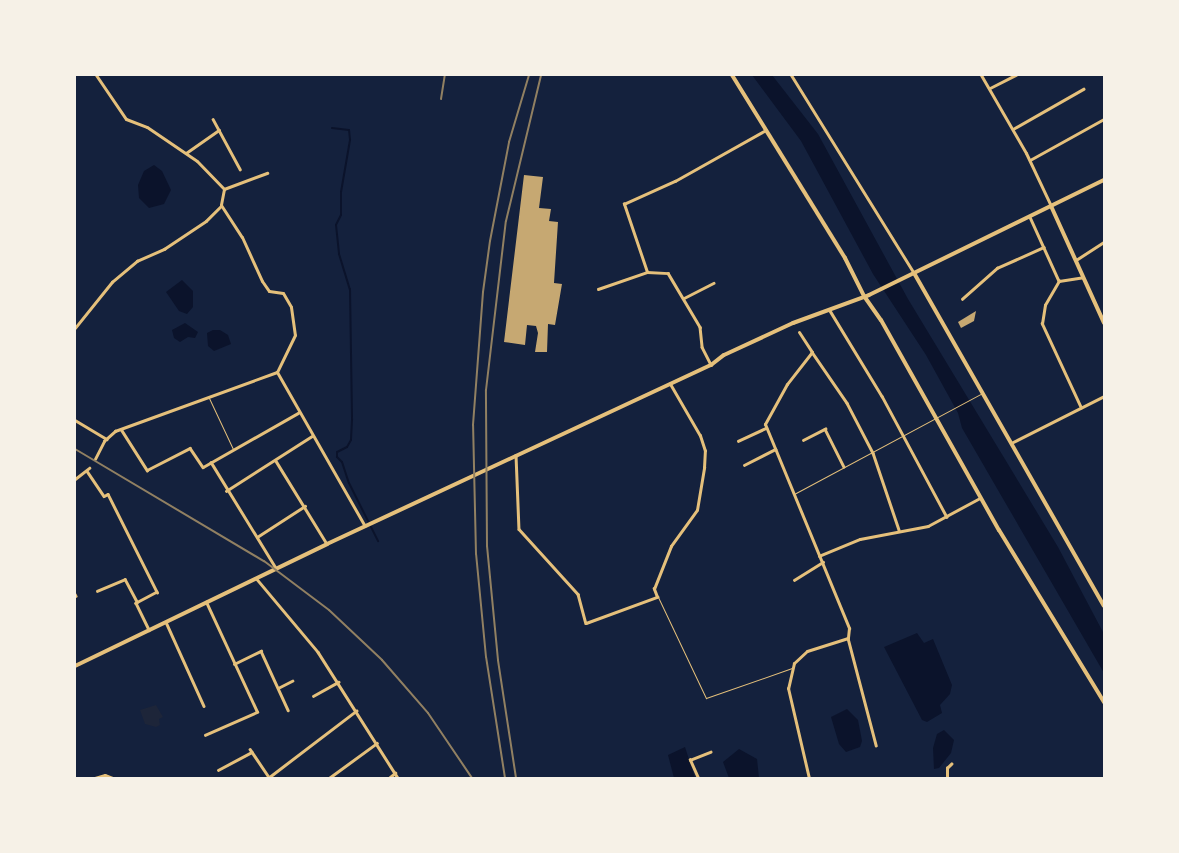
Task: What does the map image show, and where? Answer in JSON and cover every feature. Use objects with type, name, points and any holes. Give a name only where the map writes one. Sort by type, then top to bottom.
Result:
[{"type":"main road","points":[[732,75],[846,258],[980,498],[1104,702]]},
{"type":"main road","points":[[75,666],[444,488],[711,365],[724,355],[914,273],[1104,180]]},
{"type":"main road","points":[[1051,206],[1104,323]]},
{"type":"main road","points":[[914,273],[1104,606]]},
{"type":"street","points":[[96,75],[126,119],[148,127],[186,153],[224,189]]},
{"type":"street","points":[[791,75],[914,273]]},
{"type":"street","points":[[981,75],[1030,160],[1051,206]]},
{"type":"street","points":[[990,88],[1016,75]]},
{"type":"street","points":[[1013,130],[1083,89]]},
{"type":"street","points":[[213,119],[240,169]]},
{"type":"street","points":[[1030,160],[1104,119]]},
{"type":"street","points":[[186,153],[219,130]]},
{"type":"street","points":[[647,272],[624,204],[766,130]]},
{"type":"street","points":[[224,189],[267,173]]},
{"type":"street","points":[[75,328],[112,282],[137,261],[206,222],[221,205],[224,189]]},
{"type":"street","points":[[95,459],[107,439],[122,429],[277,372],[295,334],[291,307],[283,293],[269,291],[262,281],[242,237],[221,205]]},
{"type":"street","points":[[1030,217],[1059,281]]},
{"type":"street","points":[[1076,260],[1104,242]]},
{"type":"street","points":[[962,299],[997,268],[1044,248]]},
{"type":"street","points":[[598,288],[647,272],[668,273],[700,327],[702,347],[711,365]]},
{"type":"street","points":[[1059,281],[1083,277]]},
{"type":"street","points":[[1059,281],[1045,305],[1042,324],[1081,408]]},
{"type":"street","points":[[684,298],[713,283]]},
{"type":"street","points":[[1099,311],[1104,308]]},
{"type":"street","points":[[829,309],[882,396],[902,437],[947,517]]},
{"type":"street","points":[[799,332],[847,403],[873,453],[899,530]]},
{"type":"street","points":[[812,352],[787,384],[765,424],[849,628],[848,638],[876,745]]},
{"type":"street","points":[[277,372],[298,413],[365,526]]},
{"type":"street","points":[[516,455],[519,529],[578,594],[586,623],[657,597],[654,588],[671,546],[697,510],[704,468],[705,451],[700,436],[670,384]]},
{"type":"street","points":[[1011,443],[1104,396]]},
{"type":"street","points":[[122,429],[147,470],[190,448],[202,467],[234,451],[298,413]]},
{"type":"street","points":[[75,420],[107,439]]},
{"type":"street","points":[[738,441],[766,428]]},
{"type":"street","points":[[803,440],[825,428],[844,467]]},
{"type":"street","points":[[226,491],[276,461],[312,436]]},
{"type":"street","points":[[744,465],[775,449]]},
{"type":"street","points":[[276,461],[327,544]]},
{"type":"street","points":[[211,462],[226,491],[276,568]]},
{"type":"street","points":[[75,479],[88,469],[104,496],[108,494],[157,592],[137,602]]},
{"type":"street","points":[[819,556],[860,539],[899,530],[928,526],[980,498]]},
{"type":"street","points":[[257,537],[305,506]]},
{"type":"street","points":[[794,580],[822,562]]},
{"type":"street","points":[[256,578],[318,652],[398,778]]},
{"type":"street","points":[[97,591],[125,579],[149,630]]},
{"type":"street","points":[[206,602],[257,712],[206,735]]},
{"type":"street","points":[[166,622],[204,706]]},
{"type":"street","points":[[808,778],[788,688],[793,668],[801,654],[848,638]]},
{"type":"street","points":[[234,664],[261,651],[288,710]]},
{"type":"street","points":[[278,688],[292,682]]},
{"type":"street","points":[[313,696],[338,682]]},
{"type":"street","points":[[218,770],[251,751],[269,778],[356,711]]},
{"type":"street","points":[[329,778],[377,743]]},
{"type":"street","points":[[698,778],[690,760],[710,752]]},
{"type":"street","points":[[947,778],[946,768],[951,764]]},
{"type":"street","points":[[389,778],[396,773]]},
{"type":"street","points":[[95,778],[105,775],[113,778]]},
{"type":"lane","points":[[793,494],[937,419],[982,393]]},
{"type":"lane","points":[[209,397],[234,451]]},
{"type":"lane","points":[[657,597],[706,698],[793,668]]},
{"type":"shaded area","points":[[752,75],[772,75],[818,134],[908,299],[1058,547],[1104,634],[1104,673],[962,428],[958,413],[926,355],[873,274],[801,141]]},
{"type":"shaded area","points":[[154,165],[162,171],[171,190],[164,204],[149,208],[139,198],[138,185],[144,171]]},
{"type":"shaded area","points":[[182,280],[193,291],[193,307],[187,314],[179,311],[166,292]]},
{"type":"shaded area","points":[[185,323],[198,332],[195,338],[188,337],[180,342],[174,338],[172,330]]},
{"type":"shaded area","points":[[213,330],[220,330],[228,335],[231,344],[214,351],[208,346],[207,333]]},
{"type":"shaded area","points":[[917,633],[924,643],[933,639],[952,685],[950,694],[940,705],[942,713],[927,722],[922,720],[884,647]]},
{"type":"shaded area","points":[[156,705],[163,717],[159,719],[160,725],[156,727],[145,724],[140,710]]},
{"type":"shaded area","points":[[847,709],[858,720],[862,741],[860,747],[846,752],[839,744],[831,717]]},
{"type":"shaded area","points":[[944,730],[954,740],[951,753],[939,768],[934,769],[933,748],[937,734]]},
{"type":"shaded area","points":[[685,747],[695,778],[674,778],[668,755]]},
{"type":"shaded area","points":[[739,749],[757,759],[759,778],[729,778],[723,762]]},
{"type":"building","points":[[524,175],[543,177],[539,208],[551,209],[549,221],[558,222],[554,283],[562,284],[555,325],[548,324],[547,352],[535,352],[538,333],[536,326],[527,325],[525,345],[504,342]]},
{"type":"building","points":[[976,311],[974,321],[961,328],[958,322]]},
{"type":"waterway","points":[[332,128],[349,130],[350,140],[341,192],[341,215],[336,225],[339,254],[350,289],[352,420],[351,440],[347,447],[337,452],[337,457],[342,462],[349,483],[378,541]]},
{"type":"railway","points":[[441,99],[445,75]]},
{"type":"railway","points":[[505,778],[486,657],[476,554],[473,425],[483,292],[490,241],[509,142],[529,75]]},
{"type":"railway","points":[[516,778],[498,660],[487,546],[486,390],[506,221],[541,75]]},
{"type":"railway","points":[[75,449],[264,561],[329,610],[382,660],[428,713],[472,778]]}]
